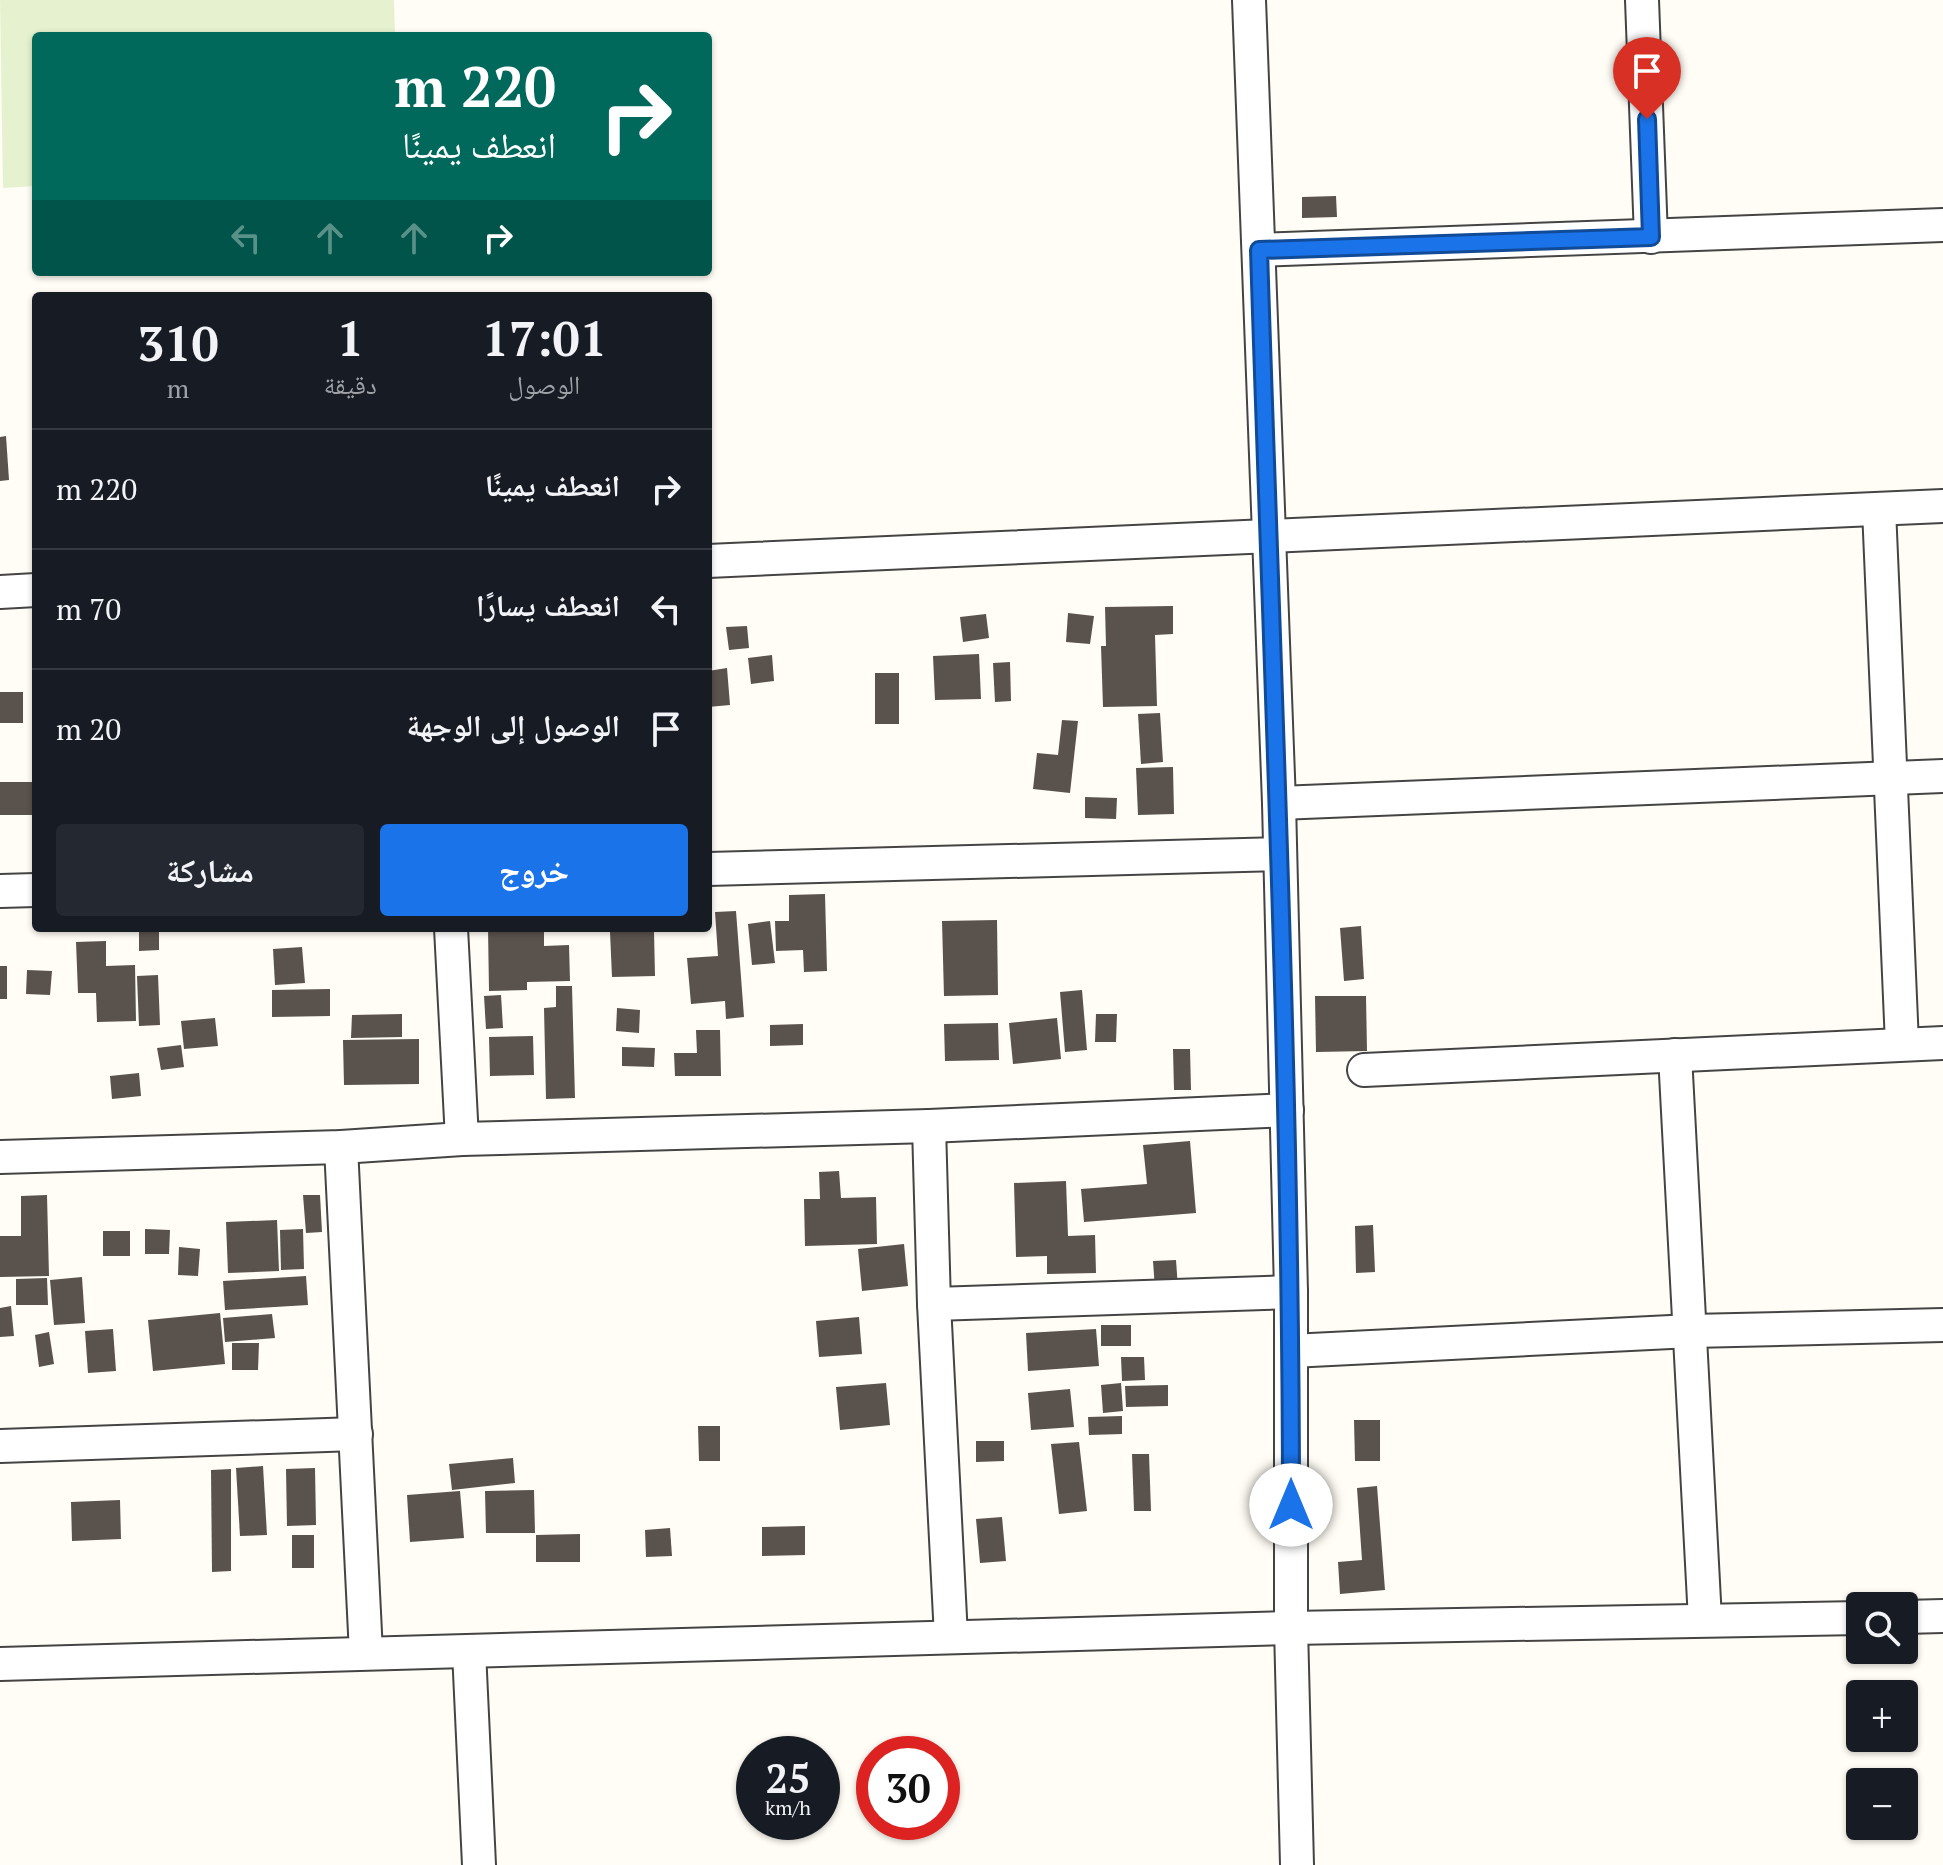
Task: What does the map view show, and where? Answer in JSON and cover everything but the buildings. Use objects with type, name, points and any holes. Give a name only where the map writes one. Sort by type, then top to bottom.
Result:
[{"type":"street","points":[[1249,0],[1279,803],[1287,1110],[1291,1292],[1291,1628],[1297,1865]]},
{"type":"street","points":[[1642,0],[1651,237]]},
{"type":"street","points":[[1259,250],[1943,225]]},
{"type":"street","points":[[712,561],[1943,506]]},
{"type":"street","points":[[1879,509],[1902,1044]]},
{"type":"street","points":[[0,592],[32,590]]},
{"type":"street","points":[[1279,803],[1943,776]]},
{"type":"street","points":[[712,869],[1279,854]]},
{"type":"street","points":[[0,891],[32,890]]},
{"type":"street","points":[[451,932],[462,1139]]},
{"type":"street","points":[[1364,1070],[1943,1043]]},
{"type":"street","points":[[1675,1055],[1705,1620]]},
{"type":"street","points":[[0,1157],[341,1147],[462,1139],[929,1126],[1287,1110]]},
{"type":"street","points":[[929,1126],[934,1304],[951,1637]]},
{"type":"street","points":[[341,1147],[366,1653]]},
{"type":"street","points":[[934,1304],[1291,1292]]},
{"type":"street","points":[[1291,1351],[1691,1331],[1943,1325]]},
{"type":"street","points":[[0,1446],[356,1434]]},
{"type":"street","points":[[1918,1617],[1943,1616]]},
{"type":"street","points":[[0,1664],[1291,1628],[1846,1618]]},
{"type":"street","points":[[469,1651],[479,1865]]},
{"type":"green space","points":[[0,0],[394,0],[395,32],[32,32],[32,186],[3,188]]},
{"type":"route","points":[[1291,1505],[1287,1110],[1259,250],[1651,237],[1647,119]]}]
